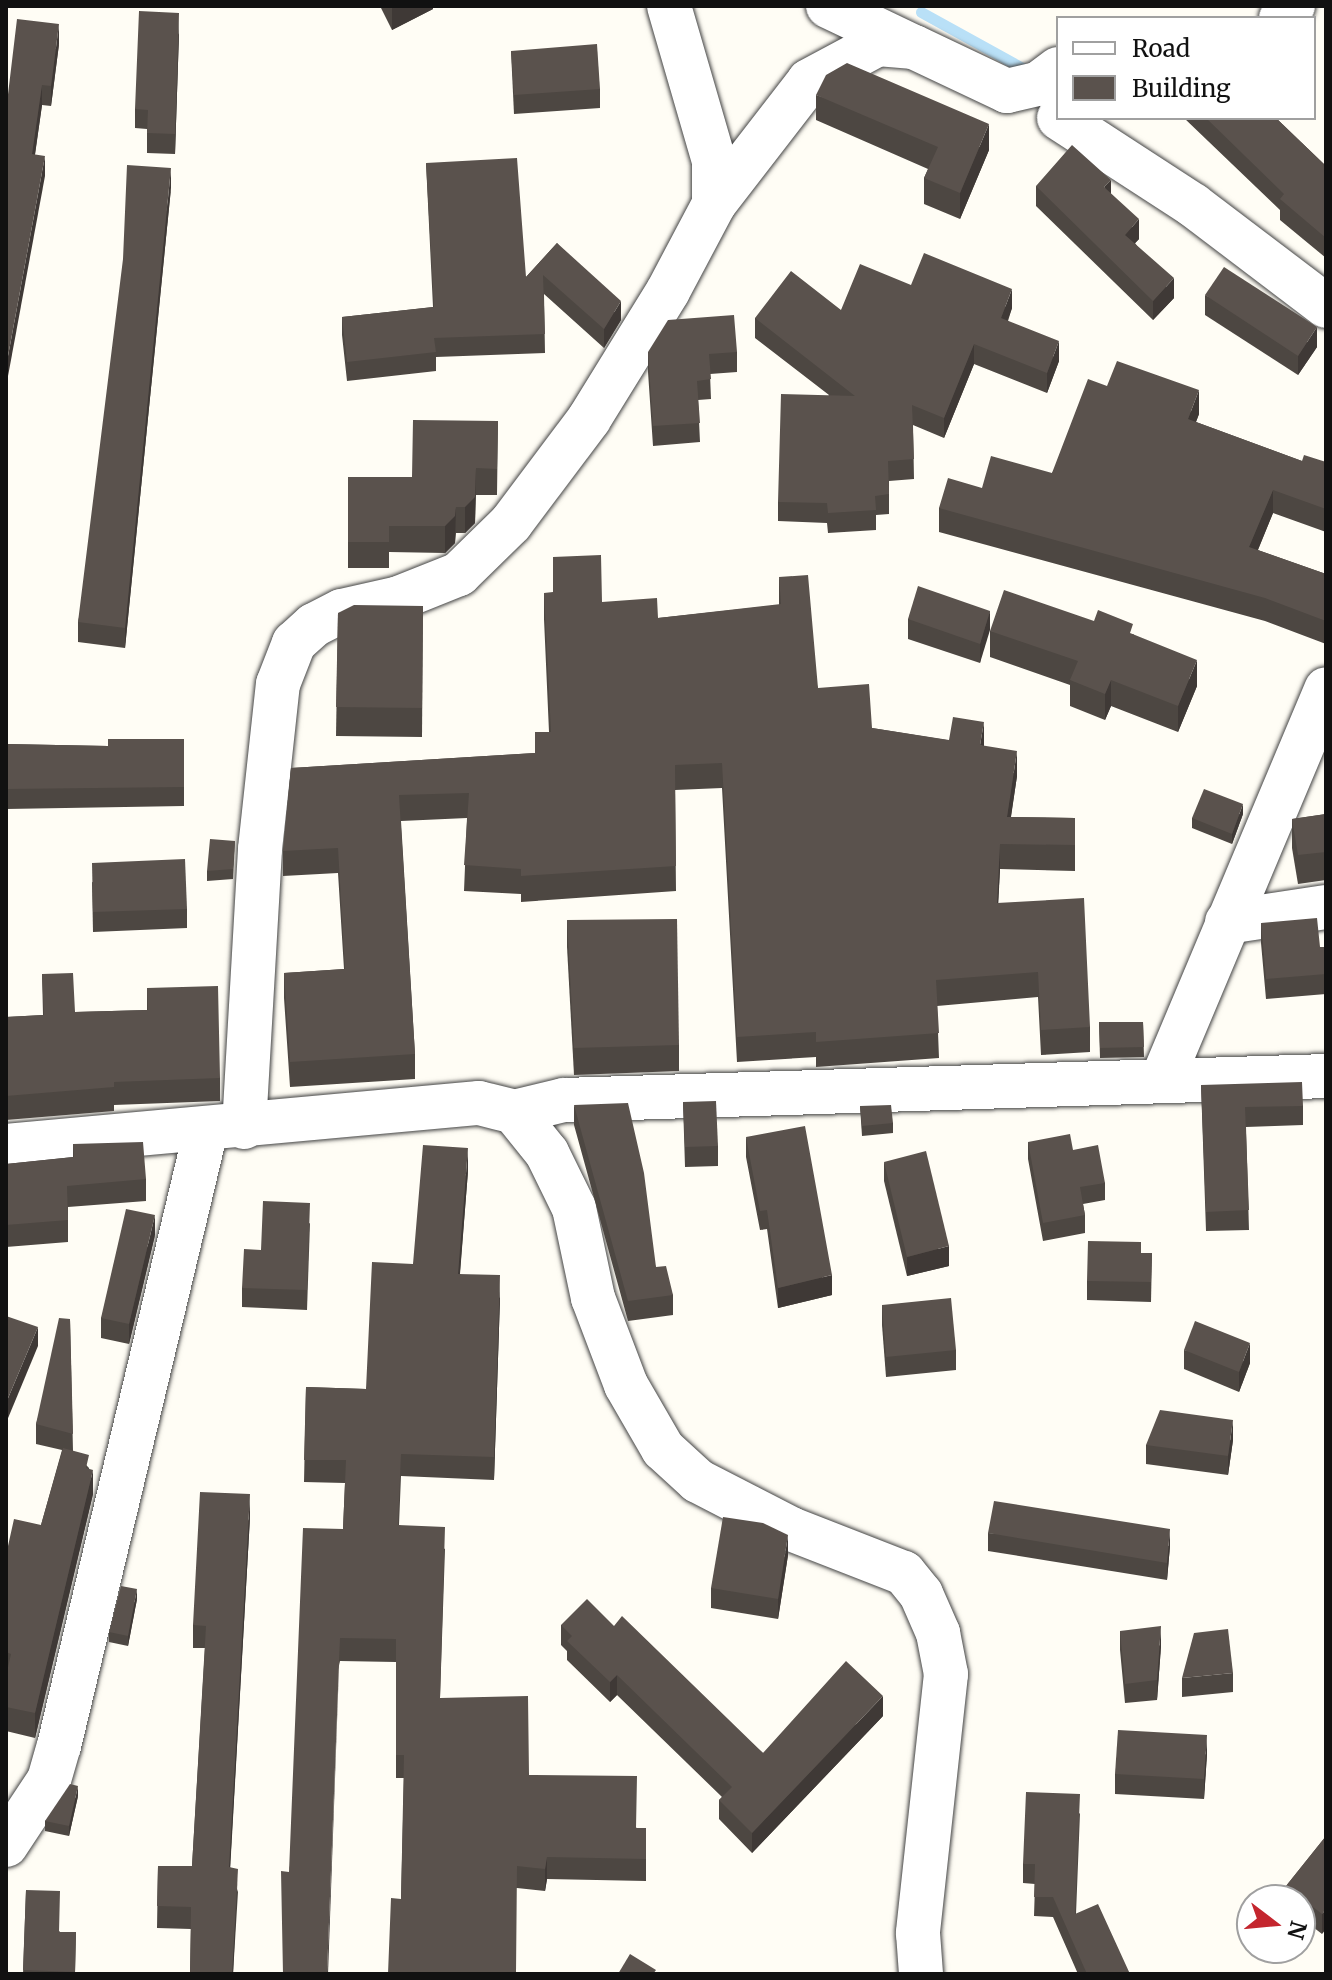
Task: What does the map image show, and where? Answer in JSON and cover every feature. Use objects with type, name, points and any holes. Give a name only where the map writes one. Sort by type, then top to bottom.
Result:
[{"type":"street","points":[[669,6],[714,161],[714,204]]},
{"type":"street","points":[[828,6],[1056,116]]},
{"type":"street","points":[[6,1845],[49,1780],[225,1129],[278,684],[294,643],[342,611],[399,598],[459,574],[511,523],[589,419],[714,204],[809,81],[878,44],[914,47]]},
{"type":"street","points":[[1007,91],[1038,84],[1056,70]]},
{"type":"street","points":[[1062,120],[1193,205],[1326,306]]},
{"type":"street","points":[[1162,1080],[1326,689]]},
{"type":"street","points":[[1227,922],[1326,907]]},
{"type":"street","points":[[6,1146],[225,1129],[479,1103],[514,1112],[564,1100],[1326,1076]]},
{"type":"street","points":[[514,1112],[547,1153],[574,1208],[593,1298],[626,1385],[663,1449],[698,1481],[791,1529],[904,1573],[921,1594],[938,1633],[946,1674],[918,1933],[921,1974]]},
{"type":"building","points":[[139,11],[179,13],[175,134],[147,133],[148,110],[135,109]]},
{"type":"building","points":[[17,19],[59,24],[51,86],[42,85],[32,154],[45,156],[6,367],[6,111]]},
{"type":"building","points":[[597,44],[600,89],[514,95],[511,51]]},
{"type":"building","points":[[847,63],[989,124],[960,193],[924,178],[938,147],[816,95],[826,75]]},
{"type":"building","points":[[1208,120],[1278,120],[1326,166],[1326,238],[1280,199],[1284,194]]},
{"type":"building","points":[[1072,145],[1111,180],[1104,187],[1139,219],[1125,235],[1174,278],[1153,301],[1036,186]]},
{"type":"building","points":[[517,158],[526,277],[557,243],[621,301],[604,329],[543,275],[545,334],[434,338],[436,352],[347,362],[342,317],[434,307],[426,163]]},
{"type":"building","points":[[127,165],[171,168],[125,628],[78,622],[123,259]]},
{"type":"building","points":[[924,253],[1012,289],[1001,318],[1059,341],[1047,373],[974,344],[944,418],[912,405],[914,459],[888,461],[889,494],[875,496],[876,510],[828,513],[827,503],[778,502],[781,394],[855,396],[755,318],[791,271],[841,310],[860,264],[911,285]]},
{"type":"building","points":[[1224,267],[1317,327],[1298,356],[1205,295]]},
{"type":"building","points":[[734,315],[737,352],[709,354],[711,379],[697,381],[700,423],[653,426],[648,352],[668,320]]},
{"type":"building","points":[[1117,361],[1199,390],[1188,419],[1302,461],[1304,455],[1326,462],[1326,509],[1273,490],[1249,547],[1326,574],[1326,621],[1265,598],[939,508],[948,478],[982,488],[991,456],[1052,473],[1088,379],[1107,386]]},
{"type":"building","points":[[413,420],[498,421],[497,469],[476,468],[475,497],[465,507],[456,507],[455,516],[445,526],[389,526],[389,542],[348,542],[348,477],[412,477]]},
{"type":"building","points":[[601,555],[602,602],[657,598],[658,618],[781,604],[779,577],[808,575],[818,688],[869,684],[872,728],[949,740],[953,717],[984,722],[980,745],[1017,751],[1007,817],[1075,818],[1075,845],[1000,844],[997,903],[1084,898],[1090,1027],[1041,1030],[1038,972],[936,980],[939,1033],[816,1042],[816,1032],[737,1037],[722,763],[675,765],[676,866],[521,876],[521,869],[464,865],[469,793],[399,795],[415,1054],[290,1062],[284,973],[345,969],[338,848],[283,851],[291,768],[535,753],[535,732],[551,732],[544,593],[553,592],[553,557]]},
{"type":"building","points":[[918,586],[990,611],[980,644],[908,619]]},
{"type":"building","points":[[1004,590],[1094,621],[1098,610],[1133,624],[1130,633],[1197,660],[1178,706],[1111,680],[1105,694],[1070,680],[1078,661],[990,631]]},
{"type":"building","points":[[354,605],[423,606],[422,708],[336,707],[338,613]]},
{"type":"building","points":[[108,739],[184,739],[184,787],[6,789],[6,744],[108,746]]},
{"type":"building","points":[[1204,789],[1243,804],[1232,834],[1192,818]]},
{"type":"building","points":[[1326,814],[1326,852],[1298,855],[1292,819]]},
{"type":"building","points":[[210,839],[235,841],[233,869],[207,871]]},
{"type":"building","points":[[185,859],[187,909],[93,912],[92,863]]},
{"type":"building","points":[[1317,918],[1320,947],[1326,947],[1326,974],[1266,979],[1261,923]]},
{"type":"building","points":[[677,919],[679,1045],[574,1048],[567,920]]},
{"type":"building","points":[[73,973],[75,1012],[148,1010],[147,988],[218,986],[220,1078],[114,1082],[114,1087],[6,1096],[6,1017],[44,1015],[42,974]]},
{"type":"building","points":[[1099,1022],[1143,1022],[1144,1047],[1100,1048]]},
{"type":"building","points":[[1302,1082],[1303,1106],[1245,1107],[1249,1210],[1206,1212],[1201,1085]]},
{"type":"building","points":[[716,1101],[718,1146],[685,1147],[683,1102]]},
{"type":"building","points":[[628,1103],[644,1173],[656,1267],[666,1266],[673,1295],[628,1301],[574,1105]]},
{"type":"building","points":[[891,1105],[893,1123],[862,1126],[860,1106]]},
{"type":"building","points":[[805,1126],[832,1275],[778,1288],[767,1210],[760,1211],[746,1137]]},
{"type":"building","points":[[1070,1134],[1073,1150],[1098,1145],[1105,1183],[1080,1187],[1085,1215],[1043,1223],[1028,1142]]},
{"type":"building","points":[[143,1142],[146,1179],[67,1186],[68,1220],[6,1225],[6,1164],[74,1157],[73,1144]]},
{"type":"building","points":[[423,1145],[468,1148],[458,1274],[500,1275],[494,1457],[401,1454],[398,1525],[445,1527],[440,1698],[528,1696],[529,1775],[637,1776],[636,1828],[646,1828],[646,1859],[547,1857],[545,1869],[517,1866],[516,1974],[388,1974],[391,1898],[401,1899],[404,1755],[396,1755],[396,1639],[340,1638],[327,1974],[283,1974],[281,1871],[289,1872],[303,1528],[343,1529],[346,1460],[304,1460],[306,1387],[366,1389],[372,1262],[413,1264]]},
{"type":"building","points":[[926,1151],[949,1246],[907,1257],[884,1162]]},
{"type":"building","points":[[263,1201],[310,1203],[307,1290],[242,1288],[244,1249],[261,1250]]},
{"type":"building","points":[[126,1209],[155,1215],[129,1324],[101,1318]]},
{"type":"building","points":[[1088,1241],[1141,1242],[1141,1253],[1152,1253],[1151,1282],[1087,1281]]},
{"type":"building","points":[[951,1298],[956,1350],[886,1357],[882,1305]]},
{"type":"building","points":[[6,1316],[38,1327],[6,1403]]},
{"type":"building","points":[[59,1318],[70,1319],[73,1434],[36,1424]]},
{"type":"building","points":[[1195,1321],[1250,1343],[1239,1372],[1184,1350]]},
{"type":"building","points":[[1160,1410],[1233,1420],[1228,1456],[1146,1445]]},
{"type":"building","points":[[63,1448],[89,1455],[86,1468],[93,1470],[35,1713],[6,1707],[6,1676],[11,1654],[6,1652],[6,1555],[14,1519],[41,1525]]},
{"type":"building","points":[[200,1492],[250,1494],[229,1867],[238,1869],[232,1974],[190,1974],[191,1907],[157,1906],[158,1866],[192,1866],[206,1626],[193,1625]]},
{"type":"building","points":[[994,1501],[1170,1529],[1167,1563],[988,1533]]},
{"type":"building","points":[[723,1517],[763,1523],[788,1535],[778,1599],[711,1588]]},
{"type":"building","points":[[121,1586],[137,1589],[128,1636],[109,1632]]},
{"type":"building","points":[[587,1599],[614,1626],[622,1616],[763,1753],[846,1661],[883,1696],[752,1833],[719,1800],[732,1787],[617,1675],[610,1682],[567,1641],[572,1636],[561,1625]]},
{"type":"building","points":[[1161,1626],[1157,1680],[1125,1684],[1120,1631]]},
{"type":"building","points":[[1228,1629],[1233,1673],[1182,1678],[1194,1633]]},
{"type":"building","points":[[1118,1730],[1207,1735],[1204,1779],[1115,1774]]},
{"type":"building","points":[[70,1784],[78,1786],[69,1826],[45,1821]]},
{"type":"building","points":[[1026,1792],[1080,1794],[1075,1914],[1098,1904],[1130,1974],[1087,1974],[1053,1897],[1034,1897],[1035,1864],[1023,1864]]},
{"type":"building","points":[[1326,1836],[1326,1909],[1322,1914],[1316,1909],[1316,1884],[1288,1884]]},
{"type":"building","points":[[26,1890],[60,1891],[59,1932],[76,1932],[75,1972],[23,1970]]},
{"type":"building","points":[[630,1954],[656,1970],[653,1974],[618,1974]]},
{"type":"waterway","points":[[921,12],[1026,70]]}]
